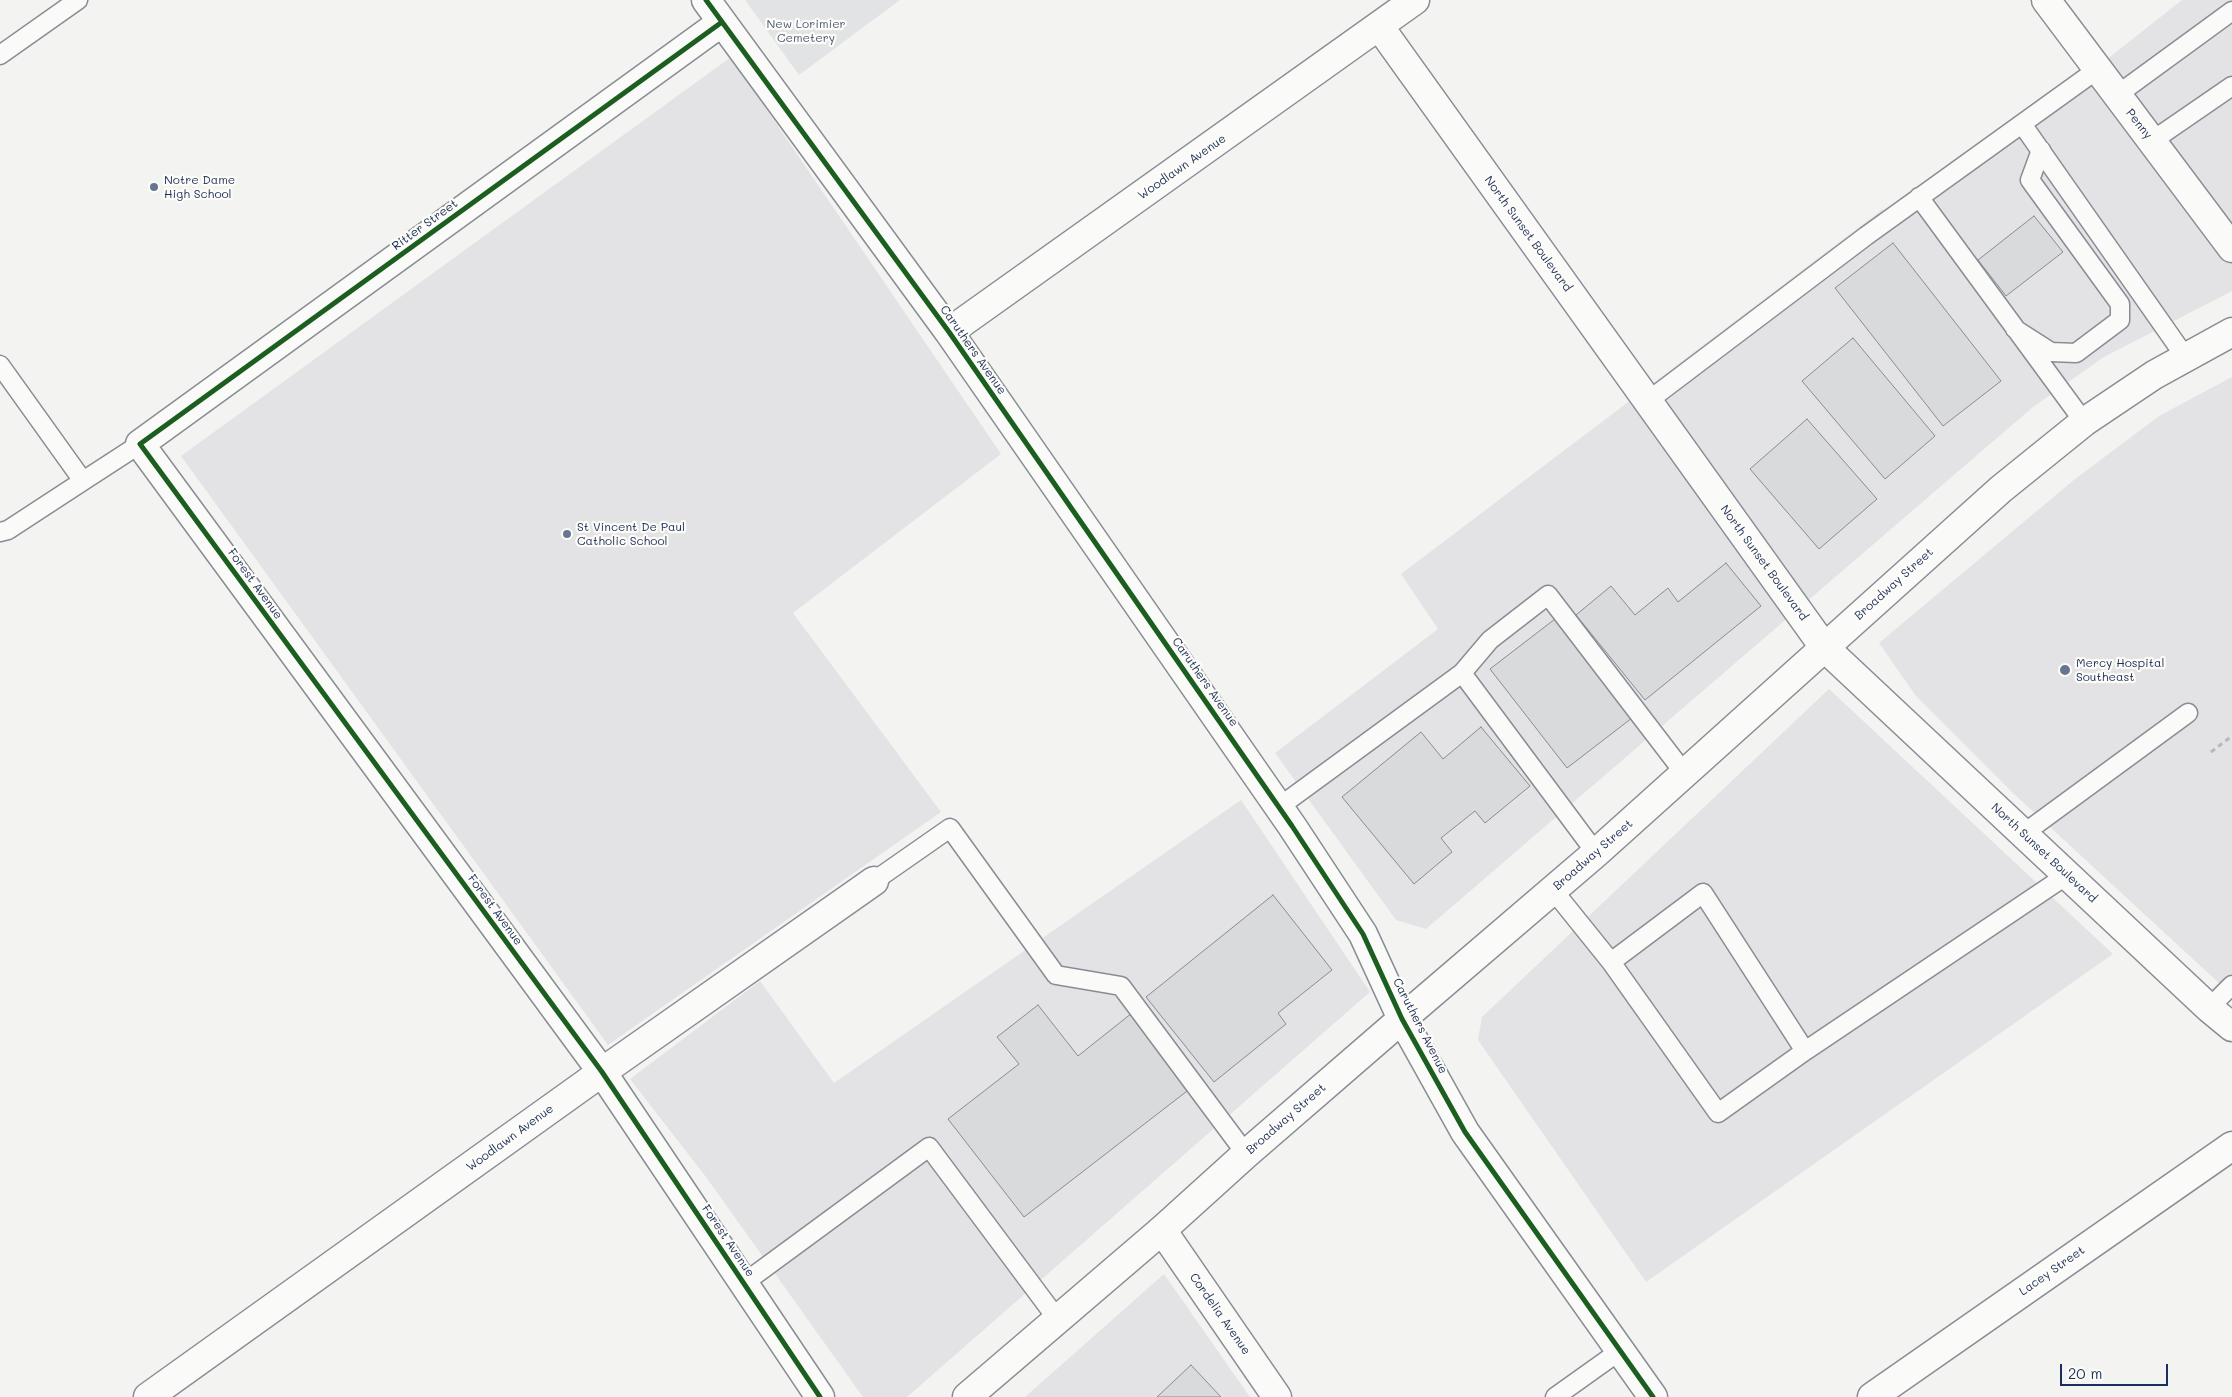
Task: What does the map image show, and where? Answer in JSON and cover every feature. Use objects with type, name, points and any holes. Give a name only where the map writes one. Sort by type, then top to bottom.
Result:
[{"type":"street","name":"Caruthers Avenue","points":[[706,0],[949,332],[1279,807],[1363,934],[1402,1019],[1465,1132],[1654,1397]]},
{"type":"street","name":"Woodlawn Avenue","points":[[949,332],[1415,0]]},
{"type":"street","name":"Penny","points":[[2046,0],[2232,248]]},
{"type":"street","name":"Ritter Street","points":[[140,444],[722,22]]},
{"type":"street","name":"North Sunset Boulevard","points":[[1379,26],[1824,647],[2209,1008],[2232,1026]]},
{"type":"street","name":"Broadway Street","points":[[967,1397],[1162,1230],[1246,1154],[1402,1019],[1596,854],[2001,489],[2084,422],[2154,375],[2232,332]]},
{"type":"street","name":"Forest Avenue","points":[[140,444],[602,1072],[820,1397]]},
{"type":"street","name":"Woodlawn Avenue","points":[[148,1397],[602,1072],[874,881]]},
{"type":"street","name":"Lacey Street","points":[[1872,1397],[2232,1146]]},
{"type":"street","name":"Cordelia Avenue","points":[[1162,1230],[1277,1397]]},
{"type":"lane","points":[[0,55],[78,0]]},
{"type":"lane","points":[[2117,95],[2232,11]]},
{"type":"lane","points":[[1648,401],[1919,197],[2098,69]]},
{"type":"lane","points":[[2152,141],[2232,86]]},
{"type":"lane","points":[[2022,124],[2186,358]]},
{"type":"lane","points":[[2015,329],[2052,352],[2076,353],[2120,320],[2120,304],[2030,180],[2041,150]]},
{"type":"lane","points":[[1919,197],[2084,422]]},
{"type":"lane","points":[[0,365],[83,481]]},
{"type":"lane","points":[[0,532],[8,530],[140,444]]},
{"type":"lane","points":[[1279,807],[1462,673],[1490,640],[1548,595],[1685,774]]},
{"type":"lane","points":[[1462,673],[1596,854]]},
{"type":"lane","points":[[2023,834],[2188,713]]},
{"type":"lane","points":[[874,881],[950,828],[1056,975],[1121,986],[1246,1154]]},
{"type":"lane","points":[[1553,890],[1611,962],[1718,1113],[1805,1051],[2067,875]]},
{"type":"lane","points":[[1611,962],[1703,893],[1805,1051]]},
{"type":"lane","points":[[2209,1008],[2232,985]]},
{"type":"lane","points":[[744,1283],[929,1147],[1058,1320]]},
{"type":"lane","points":[[1556,1397],[1621,1350]]},
{"type":"path","points":[[2211,752],[2232,736]]},
{"type":"shaded area","points":[[2182,0],[2232,0],[2232,291],[2104,357],[2033,407],[1426,929],[1396,920],[1275,753],[1438,629],[1401,574],[1883,209],[1896,226]]},
{"type":"shaded area","name":"St Vincent De Paul Catholic School","points":[[731,57],[1001,454],[793,613],[941,812],[608,1045],[181,456]]},
{"type":"shaded area","name":"Mercy Hospital Southeast","points":[[2232,377],[2232,995],[2013,793],[1916,696],[1879,643],[2075,479],[2159,416]]},
{"type":"shaded area","points":[[1829,689],[2113,954],[1646,1282],[1478,1040],[1482,1017]]},
{"type":"shaded area","points":[[1241,800],[1370,992],[907,1397],[863,1397],[706,1177],[630,1079],[760,981],[834,1083]]},
{"type":"shaded area","points":[[1164,1274],[1250,1397],[1025,1397]]},
{"type":"green space","name":"New Lorimier Cemetery","points":[[745,0],[900,0],[799,75]]},
{"type":"building","points":[[2034,216],[2063,252],[2006,296],[1978,260]]},
{"type":"building","points":[[1893,243],[2001,381],[1943,426],[1835,288]]},
{"type":"building","points":[[1853,338],[1935,436],[1885,479],[1802,381]]},
{"type":"building","points":[[1807,419],[1877,499],[1819,549],[1750,469]]},
{"type":"building","points":[[1726,563],[1761,606],[1645,700],[1576,615],[1611,586],[1635,615],[1668,588],[1678,602]]},
{"type":"building","points":[[1555,619],[1632,718],[1567,768],[1490,669]]},
{"type":"building","points":[[1481,727],[1530,786],[1485,823],[1475,811],[1441,838],[1452,852],[1414,884],[1342,797],[1421,732],[1443,759]]},
{"type":"building","points":[[1273,895],[1332,970],[1278,1013],[1286,1024],[1214,1082],[1146,997]]},
{"type":"building","points":[[1038,1005],[1078,1056],[1132,1013],[1191,1088],[1024,1217],[948,1119],[1019,1064],[997,1037]]},
{"type":"building","points":[[1191,1365],[1221,1397],[1157,1397]]},
{"type":"cycle path","points":[[706,0],[949,332],[1292,826],[1363,934],[1402,1019],[1465,1132],[1653,1397]]},
{"type":"cycle path","points":[[722,22],[140,444],[602,1072],[820,1397]]},
{"type":"place","name":"Notre Dame High School","points":[[154,187]]},
{"type":"place","name":"St Vincent De Paul Catholic School","points":[[567,534]]},
{"type":"place","name":"Mercy Hospital Southeast","points":[[2065,670]]}]
